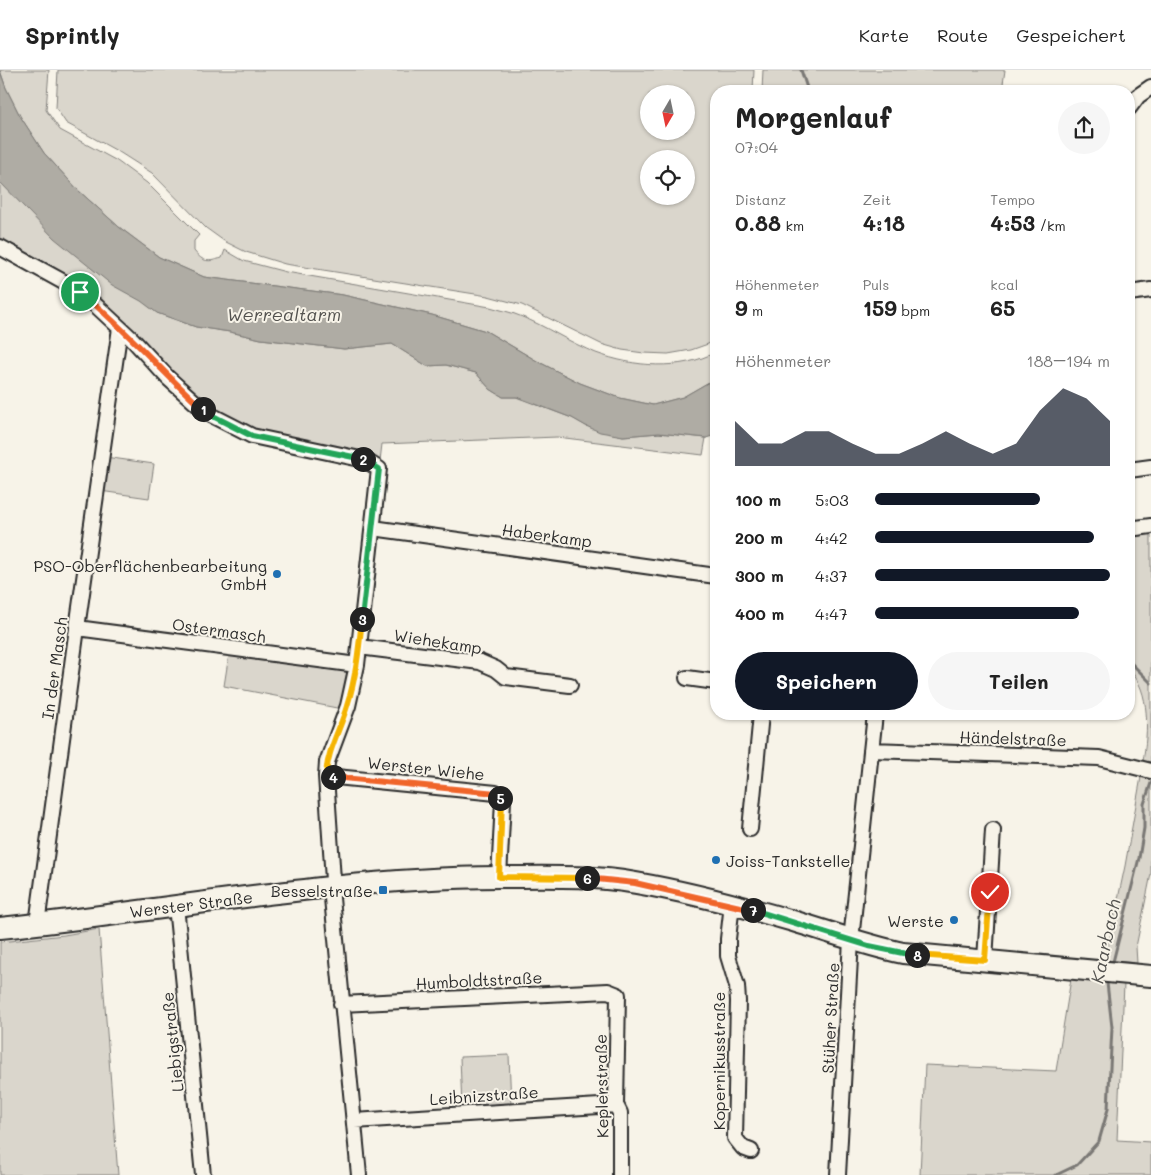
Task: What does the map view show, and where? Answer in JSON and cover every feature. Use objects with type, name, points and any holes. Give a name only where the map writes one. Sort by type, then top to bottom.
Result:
[{"type":"main road","name":"Werster Straße","points":[[0,928],[331,888],[446,878],[559,877],[635,883],[732,904],[851,940],[903,953],[1151,976]]},
{"type":"street","points":[[1135,100],[1151,87]]},
{"type":"street","points":[[0,247],[69,285],[90,300],[168,378],[207,413],[252,436],[365,460],[379,469],[357,666],[348,706],[327,762],[326,776],[333,880],[331,888],[359,1175]]},
{"type":"street","points":[[1135,291],[1151,290]]},
{"type":"street","name":"In der Masch","points":[[37,924],[120,328]]},
{"type":"street","points":[[1135,469],[1151,467]]},
{"type":"street","points":[[1135,528],[1151,526]]},
{"type":"street","name":"Haberkamp","points":[[373,528],[710,575]]},
{"type":"street","name":"Ostermasch","points":[[77,628],[357,666]]},
{"type":"street","name":"Wiehekamp","points":[[359,647],[480,662],[506,676],[570,685]]},
{"type":"street","points":[[687,678],[710,681]]},
{"type":"street","points":[[750,829],[760,720]]},
{"type":"street","name":"Stüher Straße","points":[[838,1175],[851,940],[874,720]]},
{"type":"street","name":"Händelstraße","points":[[871,750],[1100,758],[1146,770]]},
{"type":"street","name":"Werster Wiehe","points":[[326,776],[496,793],[502,801],[499,877]]},
{"type":"street","points":[[985,960],[993,830]]},
{"type":"street","name":"Kopernikusstraße","points":[[732,904],[728,956],[737,986],[738,1001],[735,1138],[743,1148],[751,1151]]},
{"type":"street","name":"Liebigstraße","points":[[176,906],[203,1175]]},
{"type":"street","name":"Humboldtstraße","points":[[341,1004],[608,991],[618,995]]},
{"type":"street","name":"Keplerstraße","points":[[618,995],[616,1105],[620,1113],[620,1175]]},
{"type":"street","name":"Leibnizstraße","points":[[354,1121],[616,1105]]},
{"type":"shaded area","points":[[0,70],[49,70],[46,110],[60,130],[117,161],[147,183],[199,235],[194,241],[194,251],[204,260],[210,261],[222,258],[225,250],[244,261],[286,272],[490,307],[530,320],[596,353],[641,364],[657,365],[687,362],[710,355],[710,381],[683,397],[653,405],[620,398],[580,383],[537,361],[486,331],[432,315],[343,295],[204,277],[159,257],[119,227],[79,191],[44,153],[20,116],[6,88]]},
{"type":"shaded area","points":[[58,70],[754,70],[753,85],[710,85],[710,343],[691,350],[668,354],[622,350],[601,344],[522,305],[488,296],[285,264],[246,252],[224,241],[206,228],[152,173],[119,152],[66,123],[56,108]]},
{"type":"shaded area","points":[[763,70],[1005,70],[1003,85],[762,85]]},
{"type":"shaded area","points":[[0,182],[157,313],[196,327],[261,339],[344,349],[392,344],[427,366],[446,365],[476,373],[490,389],[503,397],[516,397],[572,418],[586,426],[623,436],[659,433],[706,438],[703,455],[557,437],[382,444],[380,461],[253,433],[207,410],[135,337],[0,243]]},
{"type":"shaded area","points":[[98,456],[154,464],[149,498],[93,490]]},
{"type":"shaded area","points":[[1151,531],[1151,763],[1143,761],[1147,725],[1146,713],[1141,689],[1135,677],[1135,533]]},
{"type":"shaded area","points":[[230,648],[351,664],[342,709],[224,686]]},
{"type":"shaded area","points":[[1141,777],[1151,779],[1151,874],[1136,947],[1137,963],[1105,960],[1125,866]]},
{"type":"shaded area","points":[[99,929],[118,1175],[0,1175],[0,942]]},
{"type":"shaded area","points":[[1071,979],[1124,984],[1117,1140],[1151,1142],[1151,1175],[920,1175],[925,1065],[1056,1071]]},
{"type":"shaded area","points":[[509,1055],[511,1106],[462,1108],[460,1057]]},
{"type":"water","name":"Werrealtarm","points":[[0,71],[20,116],[44,153],[79,191],[119,227],[159,257],[204,277],[343,295],[432,315],[486,331],[537,361],[580,383],[620,398],[653,405],[683,397],[710,381],[710,437],[659,433],[623,436],[600,432],[572,418],[517,397],[503,397],[490,389],[476,373],[446,365],[427,366],[392,344],[344,349],[261,339],[196,327],[157,313],[141,301],[112,285],[54,238],[0,182]]},
{"type":"waterway","name":"Kaarbach","points":[[801,70],[806,85]]},
{"type":"waterway","name":"Kaarbach","points":[[1135,667],[1151,683]]},
{"type":"waterway","name":"Kaarbach","points":[[1112,966],[1139,858],[1144,828],[1144,804],[1151,783]]},
{"type":"waterway","name":"Kaarbach","points":[[1056,1175],[1077,1165],[1099,1141],[1108,1109],[1112,1027],[1108,979]]},
{"type":"place","name":"PSO-Oberflächenbearbeitung GmbH","points":[[277,574]]},
{"type":"place","name":"Joiss-Tankstelle","points":[[716,860]]},
{"type":"place","name":"Besselstraße","points":[[383,890]]},
{"type":"place","name":"Werste","points":[[954,920]]},
{"type":"route","points":[[80,292],[133,340],[168,378],[207,413],[252,436],[365,460],[379,469],[357,666],[348,706],[327,762],[326,776],[496,793],[502,801],[499,877],[583,878],[635,883],[732,904],[869,946],[903,953],[985,960],[990,892]]}]
